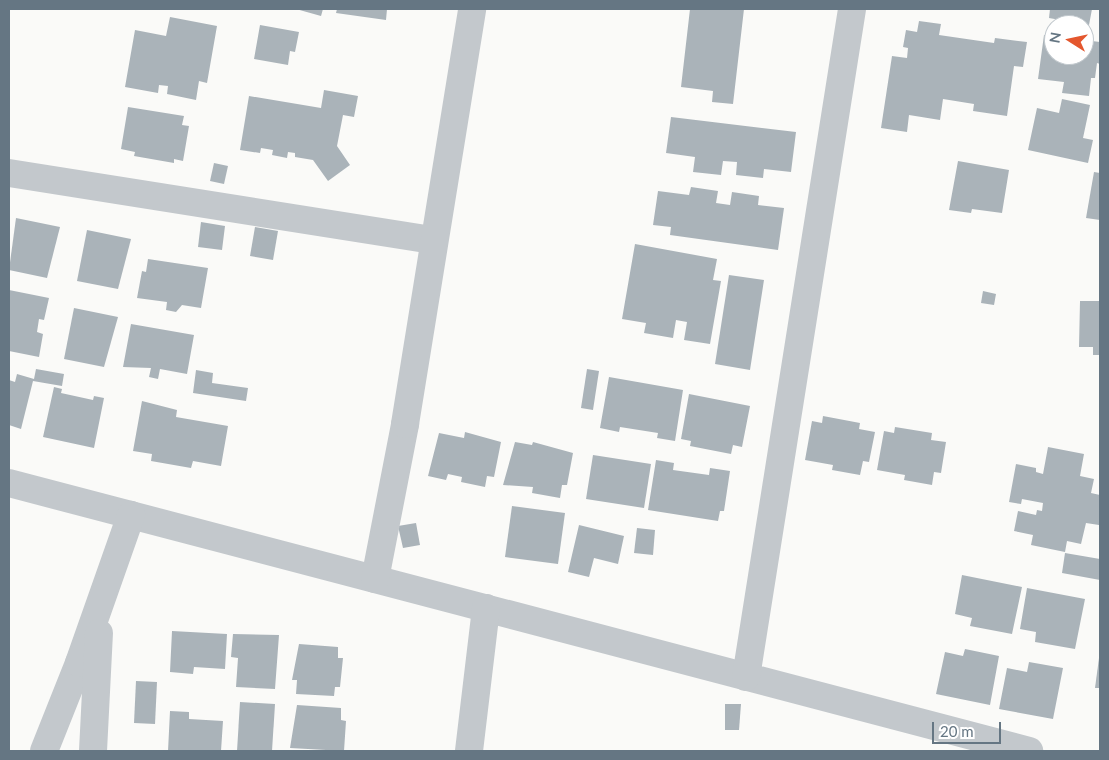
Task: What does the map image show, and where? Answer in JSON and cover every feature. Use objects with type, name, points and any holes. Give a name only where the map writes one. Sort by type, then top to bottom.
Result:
[{"type":"street","points":[[375,579],[405,424],[472,9]]},
{"type":"street","points":[[746,677],[852,9]]},
{"type":"street","points":[[9,173],[434,240]]},
{"type":"street","points":[[9,483],[1029,751]]},
{"type":"street","points":[[44,751],[131,515]]},
{"type":"street","points":[[94,751],[101,600]]},
{"type":"street","points":[[469,751],[486,608]]},
{"type":"building","points":[[296,9],[323,9],[321,16]]},
{"type":"building","points":[[337,9],[387,9],[386,20],[336,13]]},
{"type":"building","points":[[690,9],[744,9],[733,104],[712,102],[713,91],[681,87]]},
{"type":"building","points":[[1050,9],[1092,9],[1091,15],[1049,15]]},
{"type":"building","points":[[170,17],[217,26],[207,83],[199,81],[196,100],[167,94],[168,86],[159,85],[158,93],[125,87],[135,30],[166,36]]},
{"type":"building","points":[[919,21],[941,24],[939,35],[994,43],[995,38],[1027,42],[1023,67],[1014,66],[1007,116],[973,111],[974,104],[943,99],[940,120],[909,115],[907,132],[881,128],[892,56],[907,58],[908,48],[903,47],[906,30],[917,32]]},
{"type":"building","points":[[260,25],[299,32],[295,52],[290,51],[288,65],[254,59]]},
{"type":"building","points":[[1044,35],[1044,65],[1094,65],[1094,41],[1100,42],[1100,64],[1097,63],[1095,78],[1091,78],[1089,96],[1062,93],[1064,82],[1038,79]]},
{"type":"building","points":[[324,90],[358,96],[354,117],[343,115],[337,146],[350,165],[328,181],[313,160],[295,157],[295,153],[288,152],[287,158],[272,155],[273,150],[261,148],[260,153],[240,150],[249,96],[321,108]]},
{"type":"building","points":[[1062,99],[1090,105],[1083,138],[1093,140],[1088,163],[1028,150],[1037,108],[1059,113]]},
{"type":"building","points":[[128,107],[184,116],[182,125],[189,126],[183,161],[174,159],[174,163],[134,156],[135,152],[121,149]]},
{"type":"building","points":[[671,117],[796,132],[791,172],[764,169],[763,178],[736,175],[737,162],[723,161],[721,175],[693,172],[695,157],[666,153]]},
{"type":"building","points":[[958,161],[1009,170],[1002,213],[972,209],[971,213],[949,210]]},
{"type":"building","points":[[214,163],[228,166],[224,184],[210,181]]},
{"type":"building","points":[[1094,172],[1100,173],[1100,220],[1086,218]]},
{"type":"building","points":[[691,187],[718,191],[716,203],[730,205],[732,192],[759,196],[758,205],[784,208],[778,250],[670,235],[671,227],[653,225],[658,191],[689,195]]},
{"type":"building","points":[[16,218],[60,227],[47,278],[9,270]]},
{"type":"building","points":[[201,222],[225,226],[222,250],[198,247]]},
{"type":"building","points":[[255,227],[278,231],[273,260],[250,256]]},
{"type":"building","points":[[87,230],[131,239],[118,289],[77,281]]},
{"type":"building","points":[[635,244],[717,259],[713,280],[721,281],[710,344],[684,340],[687,322],[676,320],[673,338],[644,333],[646,323],[622,319]]},
{"type":"building","points":[[148,259],[208,268],[201,308],[182,305],[176,312],[166,310],[167,302],[137,298],[142,271],[146,272]]},
{"type":"building","points":[[729,275],[764,280],[750,370],[715,364]]},
{"type":"building","points":[[9,290],[49,298],[44,320],[39,319],[37,332],[43,334],[39,357],[9,351]]},
{"type":"building","points":[[983,291],[996,294],[994,305],[981,303]]},
{"type":"building","points":[[1080,301],[1100,301],[1100,355],[1093,355],[1093,347],[1079,347]]},
{"type":"building","points":[[74,308],[118,317],[104,367],[64,359]]},
{"type":"building","points":[[131,324],[194,335],[187,374],[160,369],[158,379],[149,377],[151,368],[123,367]]},
{"type":"building","points":[[36,369],[64,374],[62,386],[33,381],[21,429],[9,425],[9,380],[15,382],[17,374],[34,379]]},
{"type":"building","points":[[587,369],[599,371],[593,410],[581,408]]},
{"type":"building","points":[[196,370],[213,373],[212,383],[248,388],[246,401],[193,393]]},
{"type":"building","points":[[609,377],[683,390],[675,441],[657,438],[658,433],[620,427],[619,432],[600,428]]},
{"type":"building","points":[[54,387],[62,389],[61,393],[93,400],[94,396],[104,398],[94,448],[43,437]]},
{"type":"building","points":[[689,394],[750,406],[742,447],[733,445],[731,454],[690,446],[691,441],[681,439]]},
{"type":"building","points":[[142,401],[177,410],[176,417],[228,426],[221,466],[193,461],[191,468],[151,461],[152,454],[133,451]]},
{"type":"building","points":[[823,416],[860,423],[859,429],[875,432],[869,462],[863,461],[860,475],[832,470],[833,465],[805,460],[812,421],[822,423]]},
{"type":"building","points":[[895,427],[932,433],[931,440],[946,442],[941,473],[934,472],[932,485],[904,480],[905,475],[877,470],[884,431],[894,433]]},
{"type":"building","points":[[465,432],[501,442],[494,477],[487,476],[485,487],[461,482],[462,477],[448,474],[446,480],[428,476],[439,433],[464,438]]},
{"type":"building","points":[[515,442],[532,445],[533,442],[573,453],[567,485],[562,485],[560,498],[532,493],[533,487],[503,485]]},
{"type":"building","points":[[1048,447],[1084,454],[1080,476],[1094,479],[1091,493],[1100,495],[1099,525],[1086,523],[1081,544],[1067,541],[1065,552],[1031,545],[1033,535],[1014,531],[1018,511],[1036,515],[1037,510],[1042,511],[1043,503],[1022,499],[1021,504],[1009,502],[1016,464],[1036,468],[1036,472],[1043,474]]},
{"type":"building","points":[[593,455],[651,464],[644,508],[586,499]]},
{"type":"building","points":[[656,460],[674,463],[673,470],[709,475],[710,468],[730,471],[724,511],[720,511],[718,521],[648,510]]},
{"type":"building","points":[[512,506],[565,513],[558,564],[505,557]]},
{"type":"building","points":[[416,523],[420,545],[403,548],[398,526]]},
{"type":"building","points":[[579,525],[624,536],[618,564],[594,558],[589,577],[568,572]]},
{"type":"building","points":[[637,528],[655,530],[653,555],[634,553]]},
{"type":"building","points":[[1065,553],[1100,559],[1100,580],[1062,573]]},
{"type":"building","points":[[962,575],[1022,587],[1012,634],[970,626],[972,618],[955,614]]},
{"type":"building","points":[[1027,588],[1085,599],[1075,649],[1035,642],[1036,632],[1020,629]]},
{"type":"building","points":[[172,631],[227,634],[225,669],[194,667],[193,674],[170,672]]},
{"type":"building","points":[[233,634],[279,635],[275,689],[236,687],[238,658],[231,657]]},
{"type":"building","points":[[299,644],[338,647],[338,658],[343,658],[340,687],[335,687],[334,696],[296,694],[297,680],[292,680]]},
{"type":"building","points":[[965,649],[999,656],[990,705],[936,694],[945,652],[963,656]]},
{"type":"building","points":[[1099,658],[1100,688],[1095,688]]},
{"type":"building","points":[[1029,662],[1063,668],[1053,719],[999,709],[1007,668],[1027,672]]},
{"type":"building","points":[[136,681],[157,682],[155,724],[134,723]]},
{"type":"building","points":[[240,702],[275,704],[272,751],[237,751]]},
{"type":"building","points":[[725,704],[741,704],[739,730],[725,730]]},
{"type":"building","points":[[297,705],[341,708],[341,720],[346,721],[344,751],[290,748]]},
{"type":"building","points":[[170,711],[189,712],[189,719],[223,721],[221,751],[168,751]]}]
